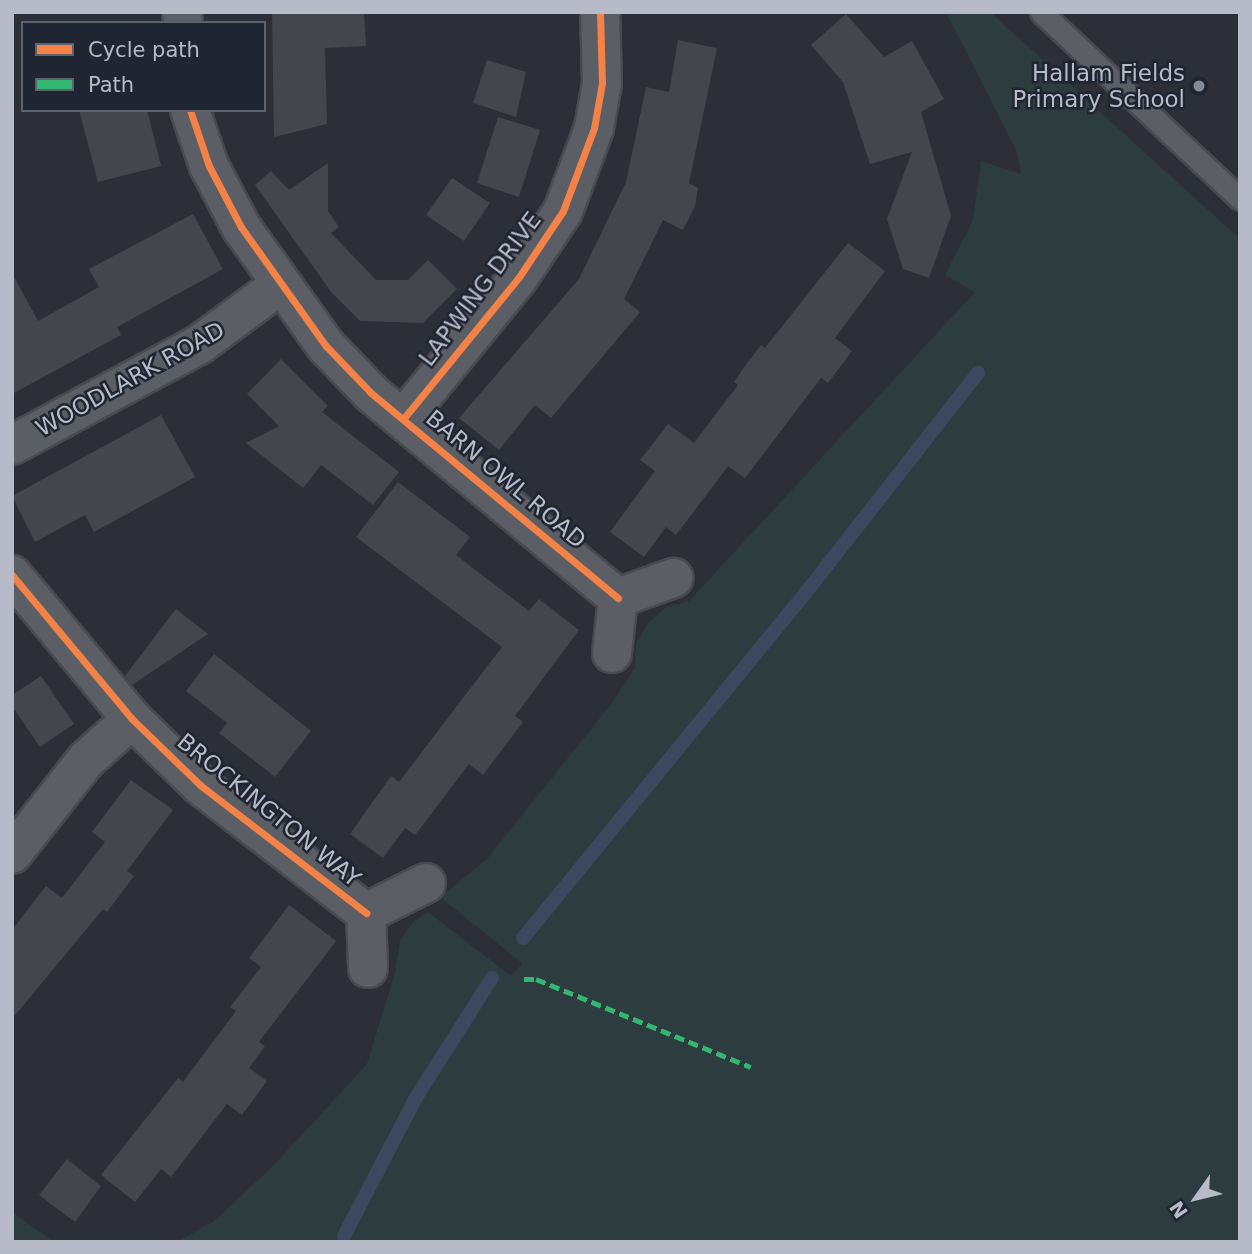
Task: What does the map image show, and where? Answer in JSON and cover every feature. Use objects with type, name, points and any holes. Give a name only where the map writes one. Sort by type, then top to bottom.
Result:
[{"type":"street","name":"LAPWING DRIVE","points":[[404,418],[519,277],[564,211],[594,128],[603,83],[600,12]]},
{"type":"street","name":"BARN OWL ROAD","points":[[191,112],[209,166],[241,227],[280,285],[327,346],[371,393],[618,598]]},
{"type":"street","name":"WOODLARK ROAD","points":[[12,445],[200,344],[280,285]]},
{"type":"street","name":"BROCKINGTON WAY","points":[[12,575],[132,719],[200,785],[366,913]]},
{"type":"street","points":[[612,653],[618,598],[673,578]]},
{"type":"street","points":[[12,854],[86,760],[132,719]]},
{"type":"street","name":"BROCKINGTON WAY","points":[[366,913],[426,883]]},
{"type":"street","name":"BROCKINGTON WAY","points":[[366,913],[368,968]]},
{"type":"lane","points":[[1041,12],[1240,199]]},
{"type":"shaded area","points":[[946,12],[990,12],[1240,239],[1240,1242],[176,1242],[213,1222],[274,1165],[367,1064],[395,973],[400,940],[415,920],[428,912],[511,976],[523,964],[440,897],[487,859],[612,703],[635,668],[636,644],[648,623],[666,607],[689,601],[975,292],[945,275],[973,220],[981,161],[1021,174],[1017,152]]},
{"type":"shaded area","points":[[12,1212],[54,1242],[12,1242]]},
{"type":"building","points":[[272,12],[364,12],[366,46],[325,48],[327,124],[274,137]]},
{"type":"building","points":[[846,14],[884,57],[912,41],[944,99],[921,112],[951,216],[929,278],[903,269],[887,219],[912,152],[870,164],[843,82],[811,45]]},
{"type":"building","points":[[678,40],[717,48],[689,183],[698,188],[695,206],[683,230],[663,220],[624,299],[640,312],[551,418],[535,405],[499,450],[459,418],[579,279],[626,182],[646,87],[669,92]]},
{"type":"building","points":[[487,60],[526,72],[516,117],[473,103]]},
{"type":"building","points":[[80,112],[148,112],[161,166],[98,182]]},
{"type":"building","points":[[498,117],[540,130],[519,197],[477,183]]},
{"type":"building","points":[[328,163],[328,211],[339,227],[331,233],[376,280],[408,280],[428,260],[457,289],[423,323],[360,321],[332,293],[255,185],[271,171],[289,190]]},
{"type":"building","points":[[452,178],[490,203],[464,241],[426,215]]},
{"type":"building","points":[[193,214],[223,269],[117,327],[121,335],[12,394],[12,273],[38,321],[99,287],[89,269]]},
{"type":"building","points":[[848,243],[885,271],[835,338],[852,351],[828,383],[821,378],[745,478],[728,466],[676,535],[666,527],[644,557],[610,532],[655,471],[640,460],[668,424],[694,443],[738,385],[734,382],[747,363],[761,345],[765,348]]},
{"type":"building","points":[[281,359],[328,406],[322,412],[399,472],[373,505],[321,465],[303,488],[246,443],[279,426],[247,394]]},
{"type":"building","points":[[161,415],[195,477],[94,532],[85,515],[35,542],[12,496]]},
{"type":"building","points":[[398,482],[470,537],[456,555],[529,611],[539,599],[579,630],[515,716],[523,722],[483,775],[469,764],[415,835],[405,828],[383,858],[350,834],[391,776],[399,782],[502,647],[356,537]]},
{"type":"building","points":[[176,609],[208,634],[132,685],[125,676]]},
{"type":"building","points":[[214,654],[311,731],[275,777],[219,733],[227,723],[186,691]]},
{"type":"building","points":[[41,676],[74,724],[40,747],[12,706],[12,695]]},
{"type":"building","points":[[131,780],[173,810],[127,871],[134,876],[107,912],[103,909],[12,1019],[12,930],[46,886],[62,898],[105,842],[92,832]]},
{"type":"building","points":[[289,905],[336,941],[259,1042],[265,1046],[249,1068],[267,1081],[242,1115],[227,1104],[171,1177],[161,1169],[135,1202],[101,1175],[178,1078],[183,1082],[236,1011],[230,1007],[261,967],[249,958]]},
{"type":"building","points":[[67,1159],[101,1186],[75,1222],[39,1195]]},
{"type":"waterway","points":[[523,938],[796,605],[978,373]]},
{"type":"waterway","points":[[344,1236],[417,1096],[492,978]]},
{"type":"marked path","points":[[524,979],[536,979],[751,1067]]},
{"type":"cycle path","points":[[404,418],[519,277],[563,211],[594,128],[602,83],[600,12]]},
{"type":"cycle path","points":[[191,112],[209,166],[241,227],[326,346],[371,393],[618,598]]},
{"type":"cycle path","points":[[12,575],[132,719],[200,785],[366,913]]},
{"type":"place","name":"Hallam Fields Primary School","points":[[1199,86]]}]
